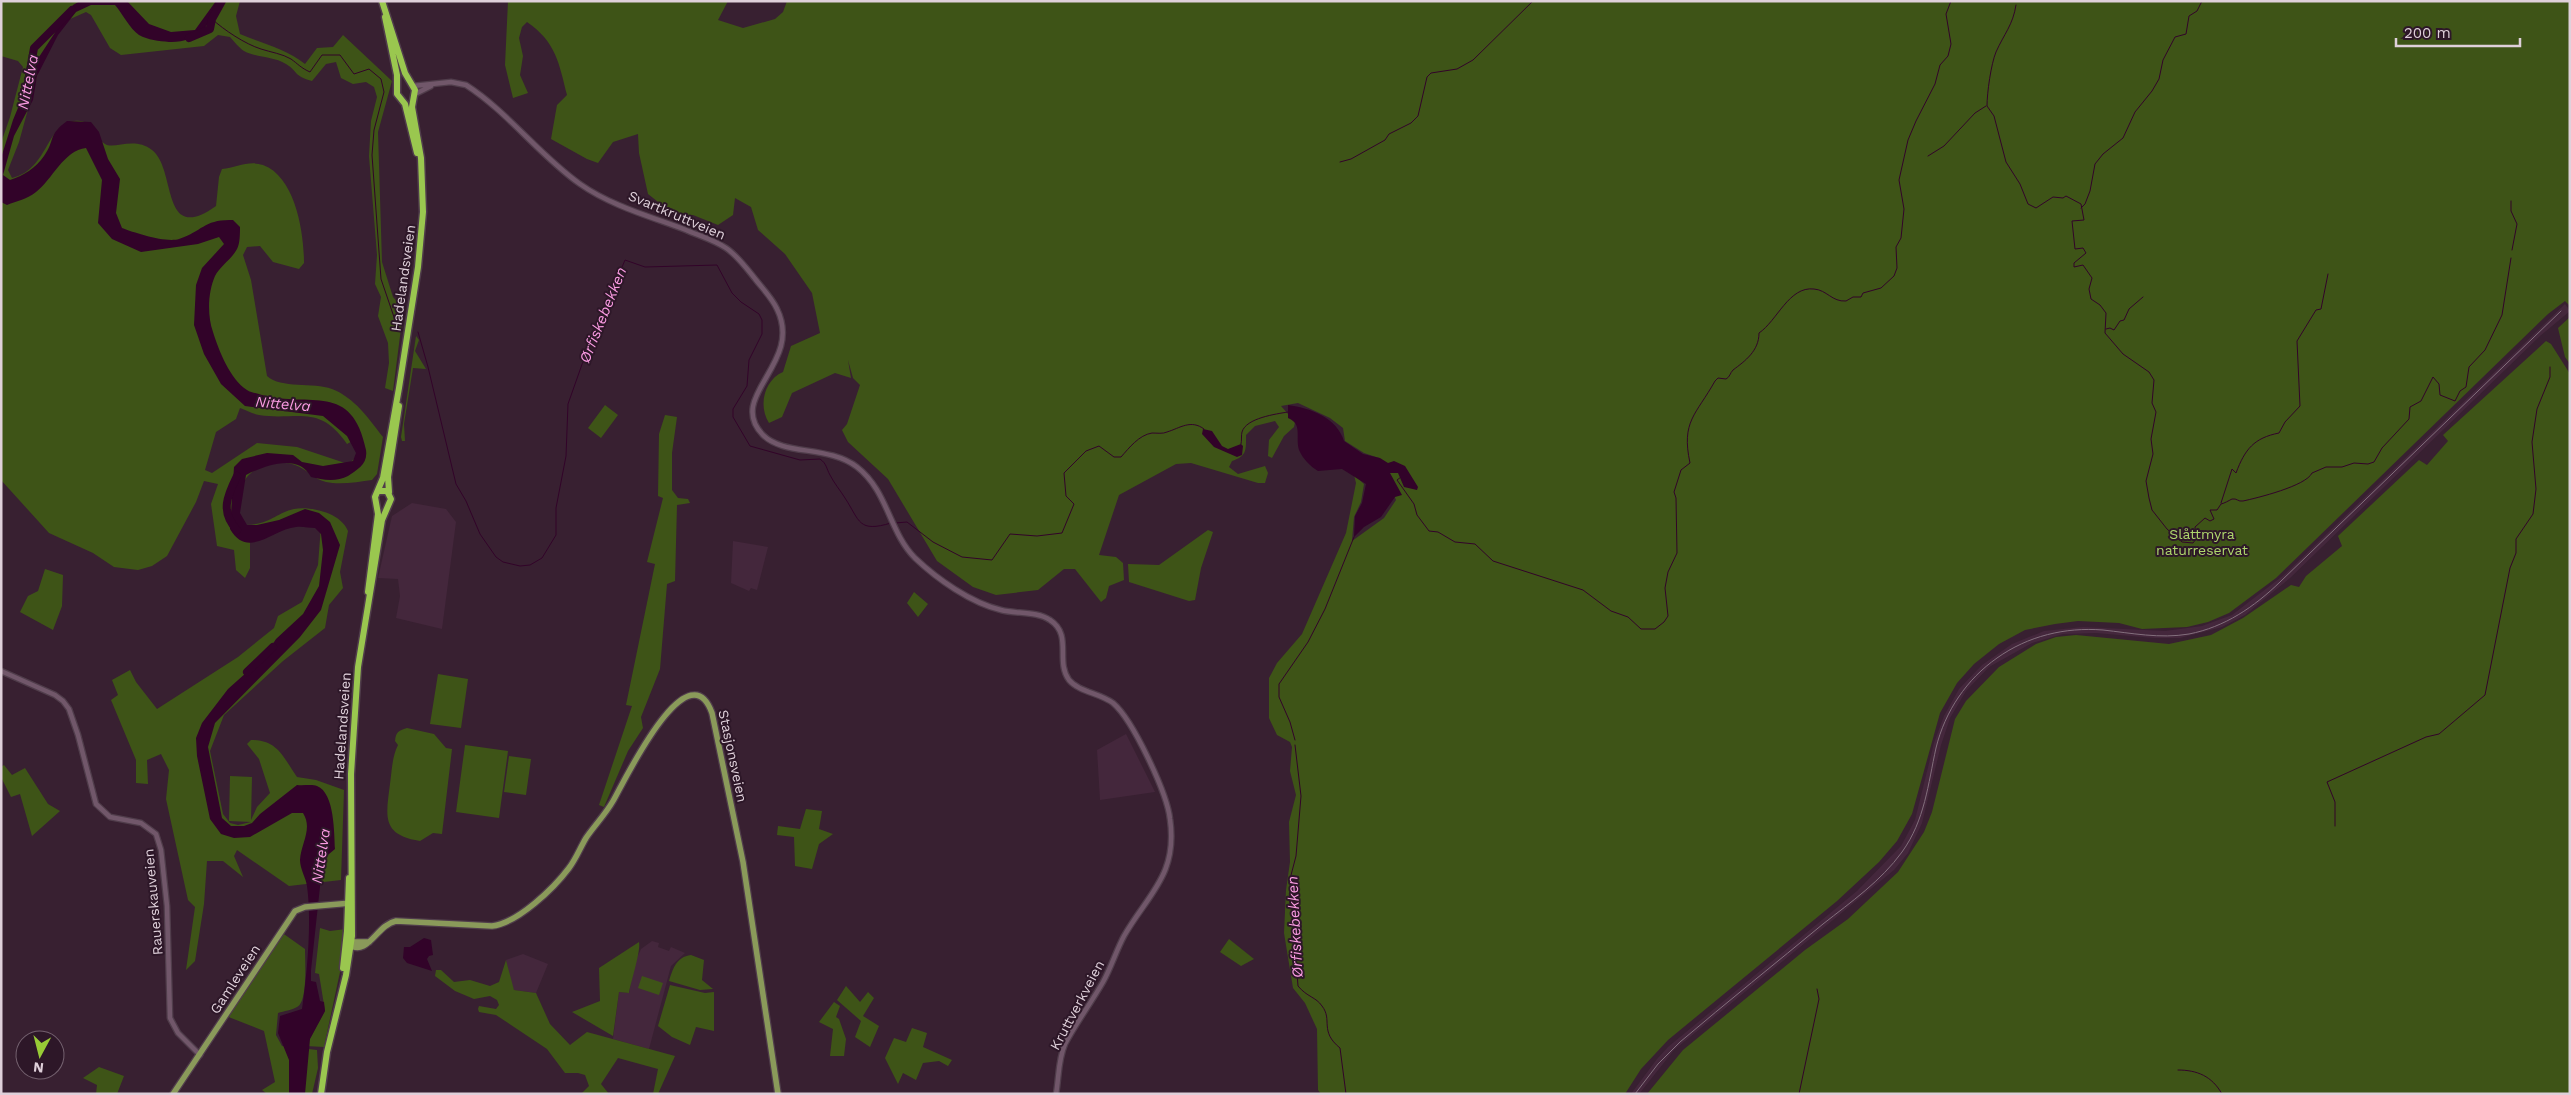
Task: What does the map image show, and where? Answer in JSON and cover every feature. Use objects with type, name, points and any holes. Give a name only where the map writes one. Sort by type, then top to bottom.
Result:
[{"type":"highway","points":[[382,1],[411,84],[413,96],[403,100],[397,94],[398,86],[385,11]]},
{"type":"highway","points":[[398,86],[404,83],[411,84]]},
{"type":"highway","name":"Hadelandsveien","points":[[378,492],[383,478],[400,388],[422,241],[424,204],[422,171],[413,96]]},
{"type":"highway","name":"Hadelandsveien","points":[[403,100],[422,171]]},
{"type":"highway","name":"Hadelandsveien","points":[[389,492],[400,388]]},
{"type":"highway","points":[[382,490],[389,492],[391,498],[389,504],[382,506],[377,504],[375,497],[378,492],[382,490]]},
{"type":"highway","name":"Hadelandsveien","points":[[368,599],[367,585],[377,504]]},
{"type":"highway","name":"Hadelandsveien","points":[[321,1094],[328,1044],[349,944],[350,788],[353,726],[368,599],[383,517],[389,504]]},
{"type":"main road","name":"Stasjonsveien","points":[[349,944],[363,947],[370,942],[382,927],[396,921],[492,926],[508,922],[520,914],[556,883],[571,865],[587,836],[611,805],[636,756],[658,724],[683,700],[692,696],[701,698],[708,704],[712,713],[743,862],[778,1094]]},
{"type":"main road","name":"Gamleveien","points":[[173,1094],[286,923],[300,908],[323,904],[350,903]]},
{"type":"street","name":"Svartkruttveien","points":[[411,84],[433,85],[451,82],[466,85],[584,187],[712,241],[733,254],[771,298],[779,313],[783,327],[783,343],[779,355],[755,397],[753,411],[757,426],[766,437],[777,444],[831,453],[854,465],[877,488],[900,534],[916,559],[970,597],[994,608],[1039,615],[1052,621],[1062,637],[1067,677],[1077,686],[1106,698],[1120,710],[1163,793],[1171,830],[1170,855],[1162,880],[1129,929]]},
{"type":"street","name":"Svartkruttveien","points":[[413,96],[433,85]]},
{"type":"street","name":"Rauerskauveien","points":[[1,671],[55,695],[63,702],[69,710],[78,735],[96,804],[110,817],[141,823],[156,834],[161,850],[167,906],[169,1014],[174,1028],[200,1055]]},
{"type":"street","name":"Kruttverkveien","points":[[1056,1094],[1060,1061],[1066,1044],[1106,977],[1129,929]]},
{"type":"shaded area","points":[[2565,304],[2570,311],[2540,336],[2290,578],[2245,615],[2222,627],[2180,638],[2154,638],[2096,633],[2063,634],[2032,643],[1989,667],[1966,691],[1950,718],[1941,745],[1922,823],[1908,853],[1894,870],[1674,1050],[1639,1094],[1631,1094],[1668,1047],[1857,891],[1901,846],[1915,820],[1934,743],[1944,716],[1959,689],[1982,665],[2012,644],[2044,631],[2083,627],[2165,631],[2202,626],[2232,615],[2284,575]]},
{"type":"shaded area","points":[[412,503],[446,509],[456,522],[442,629],[396,618],[400,596],[398,579],[378,578],[392,516]]},
{"type":"shaded area","points":[[733,541],[768,547],[757,590],[751,588],[749,591],[731,583]]},
{"type":"shaded area","points":[[1126,734],[1155,792],[1100,800],[1097,750]]},
{"type":"shaded area","points":[[652,941],[659,943],[658,947],[669,951],[671,947],[685,953],[671,966],[649,1049],[613,1039],[619,992],[629,993],[634,964],[641,949]]},
{"type":"shaded area","points":[[523,954],[548,964],[536,993],[514,990],[511,983],[506,960]]},
{"type":"green space","points":[[1,1],[240,1],[236,16],[240,34],[282,51],[305,64],[317,48],[333,47],[343,35],[392,81],[378,132],[382,262],[393,297],[401,306],[405,297],[393,391],[385,388],[389,363],[388,343],[378,316],[381,297],[375,284],[377,255],[369,156],[371,121],[377,97],[374,87],[366,82],[353,84],[341,78],[336,62],[326,64],[312,81],[301,77],[281,61],[249,53],[242,50],[230,37],[218,35],[204,46],[121,55],[110,48],[91,15],[86,12],[68,20],[52,40],[41,62],[19,142],[8,170],[12,178],[24,173],[40,157],[57,130],[65,124],[80,121],[89,125],[105,144],[114,146],[138,144],[152,150],[160,160],[165,172],[172,200],[178,211],[186,217],[198,216],[216,206],[219,177],[222,169],[253,163],[263,165],[274,171],[283,181],[296,208],[300,222],[304,263],[299,269],[273,262],[260,246],[247,247],[243,255],[251,280],[267,376],[280,383],[324,387],[340,393],[360,409],[383,437],[377,474],[372,480],[331,483],[317,479],[295,465],[281,463],[259,468],[248,476],[244,482],[238,513],[246,525],[262,523],[282,513],[301,508],[317,510],[332,515],[348,531],[340,572],[343,588],[329,605],[325,628],[283,661],[224,715],[210,751],[223,814],[230,823],[238,825],[251,822],[229,821],[230,776],[252,777],[251,820],[257,807],[270,793],[259,759],[247,744],[251,740],[274,746],[297,777],[316,780],[344,790],[341,880],[289,886],[237,850],[234,856],[243,877],[223,861],[207,861],[204,904],[195,961],[186,970],[195,907],[188,900],[166,799],[169,770],[161,754],[147,760],[148,784],[136,783],[136,760],[111,700],[118,695],[112,680],[130,670],[136,682],[157,709],[238,657],[274,628],[278,616],[302,602],[318,565],[321,526],[301,518],[250,540],[250,568],[245,578],[236,570],[234,550],[217,546],[211,504],[218,484],[204,481],[196,502],[167,556],[152,566],[138,570],[114,567],[93,553],[49,533],[1,480],[1,143],[23,67],[18,61],[1,56]],"holes":[[[240,408],[259,415],[317,418],[337,431],[347,444],[358,438],[362,453],[348,464],[297,447],[257,443],[212,473],[205,470],[216,432],[236,419]]]},
{"type":"green space","name":"Slåttmyra naturreservat","points":[[508,1],[728,1],[718,20],[743,28],[775,19],[783,12],[787,1],[2570,1],[2570,306],[2565,301],[2548,314],[2276,578],[2229,613],[2208,622],[2187,627],[2142,629],[2119,623],[2078,621],[2025,630],[1999,644],[1974,664],[1957,683],[1940,713],[1912,814],[1897,841],[1879,862],[1837,901],[1668,1040],[1641,1069],[1625,1094],[1321,1094],[1318,1090],[1317,1029],[1305,1003],[1293,988],[1284,933],[1286,890],[1290,862],[1289,822],[1296,795],[1290,771],[1292,747],[1290,742],[1277,735],[1269,718],[1269,678],[1277,663],[1302,634],[1346,533],[1356,483],[1354,475],[1364,484],[1361,502],[1354,517],[1352,541],[1384,518],[1396,500],[1379,458],[1364,453],[1345,441],[1343,428],[1330,418],[1298,403],[1281,406],[1295,422],[1294,427],[1284,436],[1272,458],[1268,456],[1269,440],[1279,427],[1275,421],[1255,426],[1246,435],[1245,452],[1241,457],[1232,461],[1229,467],[1238,474],[1265,466],[1268,473],[1265,483],[1258,483],[1191,463],[1176,464],[1119,495],[1099,555],[1116,557],[1123,563],[1124,580],[1109,586],[1106,598],[1101,602],[1075,569],[1064,569],[1038,590],[996,595],[973,587],[937,561],[888,479],[848,442],[842,430],[847,424],[860,385],[853,378],[848,360],[851,378],[835,373],[792,393],[782,417],[769,423],[764,409],[767,387],[776,376],[783,372],[791,346],[820,333],[812,293],[785,254],[758,230],[751,207],[735,198],[733,215],[718,225],[693,215],[676,216],[648,194],[639,153],[638,134],[613,142],[598,163],[551,139],[557,105],[567,95],[558,63],[555,54],[544,37],[527,22],[522,27],[519,38],[523,56],[520,75],[528,93],[513,98],[505,65]]},
{"type":"green space","points":[[2570,317],[2570,364],[2565,357],[2558,328]]},
{"type":"green space","points":[[416,336],[419,340],[415,351],[426,369],[413,368],[404,424],[405,441],[402,441],[401,437]]},
{"type":"green space","points":[[2546,341],[2551,344],[2570,374],[2570,1094],[1647,1094],[1683,1050],[1805,950],[1848,919],[1898,872],[1924,832],[1932,812],[1955,719],[1966,701],[1999,667],[2036,644],[2056,637],[2076,635],[2169,644],[2211,635],[2243,618],[2291,585],[2299,587],[2306,576],[2342,546],[2338,536],[2419,460],[2427,465],[2448,441],[2443,435]]},
{"type":"green space","points":[[605,405],[618,415],[601,438],[588,428]]},
{"type":"green space","points":[[665,415],[677,417],[672,453],[672,490],[678,498],[688,499],[690,503],[677,505],[675,581],[667,584],[660,669],[641,717],[643,728],[628,751],[604,807],[599,805],[632,706],[626,705],[655,564],[647,562],[663,498],[658,496],[659,434]]},
{"type":"green space","points":[[1208,530],[1213,532],[1201,568],[1195,600],[1189,601],[1129,582],[1128,564],[1159,565]]},
{"type":"green space","points":[[45,569],[63,575],[62,606],[53,630],[20,612],[28,596],[38,591]]},
{"type":"green space","points":[[914,592],[928,604],[918,617],[907,603]]},
{"type":"green space","points":[[438,674],[468,679],[461,728],[430,724]]},
{"type":"green space","points":[[407,728],[434,734],[446,748],[452,749],[442,834],[433,833],[420,841],[398,834],[392,829],[387,815],[394,754],[398,745],[395,738],[398,732]]},
{"type":"green space","points":[[465,745],[508,751],[499,818],[456,812]]},
{"type":"green space","points":[[509,756],[531,759],[526,795],[504,792]]},
{"type":"green space","points":[[4,765],[12,775],[25,768],[48,804],[60,811],[32,836],[20,794],[11,797],[1,777],[1,767]]},
{"type":"green space","points":[[806,809],[822,811],[819,829],[833,834],[819,844],[812,869],[795,866],[794,837],[777,835],[778,826],[800,829]]},
{"type":"green space","points":[[320,928],[330,931],[346,929],[340,972],[324,1047],[306,1046],[325,1011],[319,974],[315,973]]},
{"type":"green space","points":[[281,932],[305,949],[305,981],[301,1004],[295,1008],[278,1013],[276,1035],[282,1046],[317,1050],[318,1068],[312,1094],[267,1094],[262,1090],[275,1082],[264,1031],[226,1016]]},
{"type":"green space","points":[[1229,939],[1254,959],[1241,966],[1220,952]]},
{"type":"green space","points":[[639,942],[629,993],[619,992],[613,1036],[572,1012],[600,1001],[599,968]]},
{"type":"green space","points":[[691,955],[704,960],[702,980],[713,989],[700,990],[669,981],[679,961]]},
{"type":"green space","points":[[506,960],[514,990],[536,993],[550,1024],[570,1045],[587,1032],[675,1056],[658,1094],[653,1094],[658,1069],[618,1058],[601,1084],[609,1094],[581,1094],[589,1086],[585,1075],[565,1073],[547,1049],[496,1015],[479,1012],[479,1006],[496,1009],[499,1005],[497,1000],[490,996],[474,999],[455,991],[435,976],[436,970],[441,970],[454,982],[470,980],[490,986],[499,982]]},
{"type":"green space","points":[[642,976],[663,983],[659,995],[638,988]]},
{"type":"green space","points":[[670,985],[705,993],[714,992],[714,1031],[696,1027],[690,1045],[672,1037],[658,1026]]},
{"type":"green space","points":[[846,986],[860,1002],[868,992],[874,998],[863,1016],[879,1026],[870,1047],[855,1037],[861,1021],[837,1000]]},
{"type":"green space","points":[[834,1002],[840,1006],[836,1017],[839,1019],[846,1039],[844,1056],[830,1056],[833,1029],[819,1022]]},
{"type":"green space","points":[[912,1028],[927,1033],[923,1047],[952,1060],[948,1066],[939,1061],[923,1063],[916,1080],[903,1073],[898,1084],[885,1058],[894,1038],[906,1042]]},
{"type":"green space","points":[[99,1067],[124,1076],[117,1094],[96,1094],[97,1085],[83,1078]]},
{"type":"water","name":"Nittelva","points":[[80,1],[127,1],[149,24],[171,32],[195,30],[216,1],[223,1],[208,24],[195,36],[169,42],[157,41],[139,35],[132,29],[115,5],[91,5],[76,12],[58,35],[37,76],[33,100],[14,136],[3,175],[10,180],[33,168],[48,150],[54,134],[67,121],[91,122],[99,132],[108,159],[120,179],[116,213],[122,228],[150,237],[173,240],[187,236],[209,223],[233,220],[240,227],[239,244],[235,253],[215,276],[209,304],[213,332],[230,372],[241,385],[252,392],[280,398],[327,402],[340,406],[351,414],[359,428],[366,450],[362,466],[348,476],[339,479],[325,480],[311,477],[305,469],[289,463],[271,465],[246,475],[240,513],[247,525],[257,525],[279,520],[305,509],[319,513],[330,522],[340,545],[321,610],[300,637],[215,723],[208,747],[222,818],[231,826],[244,826],[252,823],[260,814],[297,785],[317,786],[323,790],[330,805],[334,824],[335,849],[323,859],[311,970],[311,981],[316,982],[320,1001],[324,1002],[325,1011],[310,1039],[305,1094],[289,1094],[289,1060],[278,1033],[280,1016],[302,1009],[304,995],[309,915],[307,886],[300,860],[307,830],[306,819],[303,813],[292,813],[250,837],[234,838],[221,834],[210,819],[197,756],[196,738],[202,723],[228,689],[265,656],[276,639],[303,614],[319,586],[323,550],[321,534],[315,528],[298,527],[287,529],[253,543],[237,538],[230,529],[234,467],[242,459],[267,453],[293,455],[302,462],[323,466],[353,461],[356,453],[347,436],[323,416],[245,406],[221,384],[204,354],[194,325],[196,285],[202,268],[224,244],[219,237],[198,244],[141,252],[112,239],[98,223],[102,180],[86,148],[71,154],[42,187],[33,194],[7,205],[1,202],[1,158],[13,120],[39,57],[73,5]]},
{"type":"water","points":[[1288,405],[1314,412],[1329,420],[1341,433],[1344,441],[1363,454],[1380,458],[1388,463],[1394,461],[1405,466],[1418,487],[1417,490],[1404,487],[1398,473],[1390,473],[1402,495],[1395,497],[1381,517],[1364,527],[1354,537],[1355,516],[1362,503],[1366,484],[1342,469],[1318,471],[1307,462],[1299,450],[1297,427],[1288,418]]},
{"type":"water","points":[[1203,429],[1212,431],[1222,446],[1228,449],[1241,444],[1243,446],[1242,455],[1237,457],[1214,447],[1202,434]]},
{"type":"water","points":[[424,938],[431,940],[433,955],[427,959],[432,971],[407,963],[403,958],[404,947],[410,947]]},
{"type":"waterway","name":"Nittelva","points":[[189,38],[210,29],[212,19],[222,1]]},
{"type":"waterway","points":[[1340,162],[1351,159],[1385,140],[1389,134],[1411,123],[1418,116],[1427,77],[1431,73],[1457,69],[1473,60],[1533,1]]},
{"type":"waterway","points":[[1401,477],[1397,480],[1414,504],[1417,515],[1429,531],[1438,532],[1455,542],[1475,544],[1493,561],[1583,590],[1611,611],[1628,617],[1641,629],[1655,629],[1664,622],[1668,616],[1665,588],[1668,572],[1677,553],[1676,498],[1674,492],[1681,470],[1690,463],[1687,437],[1692,419],[1715,381],[1718,378],[1726,379],[1750,355],[1757,345],[1759,333],[1766,328],[1790,298],[1797,293],[1814,289],[1823,291],[1837,300],[1846,301],[1853,297],[1861,297],[1863,293],[1881,288],[1894,276],[1897,268],[1896,247],[1901,238],[1904,209],[1899,180],[1908,140],[1935,84],[1940,65],[1948,56],[1951,44],[1946,14],[1951,1]]},
{"type":"waterway","points":[[2081,208],[2085,204],[2090,191],[2095,164],[2103,154],[2123,138],[2135,112],[2159,79],[2163,60],[2175,37],[2186,34],[2189,16],[2197,11],[2202,1]]},
{"type":"waterway","points":[[2016,5],[2010,24],[1994,57],[1987,106],[1994,116],[2006,162],[2020,184],[2028,204],[2036,208],[2053,197],[2063,198],[2066,196],[2081,204],[2084,220],[2072,221],[2075,249],[2083,248],[2086,253],[2074,263],[2074,267],[2083,265],[2092,278],[2089,289],[2091,299],[2100,305],[2106,313],[2105,333],[2123,354],[2149,372],[2154,380],[2152,403],[2156,412],[2151,439],[2153,454],[2146,481],[2152,510],[2167,529],[2182,542],[2193,543],[2196,539],[2195,527],[2205,518],[2210,521],[2214,519],[2210,510],[2217,510],[2221,504],[2232,499],[2243,501],[2280,491],[2301,482],[2312,473],[2326,467],[2342,467],[2354,463],[2368,464],[2374,462],[2382,448],[2409,419],[2410,407],[2421,401],[2433,377],[2439,384],[2440,395],[2455,401],[2460,391],[2466,387],[2469,367],[2485,350],[2502,315],[2511,258]]},
{"type":"waterway","name":"Nittelva","points":[[26,94],[34,48],[72,10]]},
{"type":"waterway","name":"Ørfiskebekken","points":[[212,19],[242,40],[255,47],[288,57],[310,72],[322,55],[340,55],[354,74],[369,69],[381,79],[384,92],[374,130],[372,155],[381,279],[395,320],[402,325]]},
{"type":"waterway","points":[[1928,156],[1944,146],[1975,113],[1986,106]]},
{"type":"waterway","points":[[2511,201],[2511,211],[2517,224],[2512,250]]},
{"type":"waterway","name":"Ørfiskebekken","points":[[418,332],[456,484],[466,501],[480,534],[496,557],[503,562],[520,566],[530,565],[542,558],[556,535],[556,508],[566,456],[568,404],[586,353],[625,260],[645,267],[717,265],[732,293],[741,302],[759,314],[762,320],[762,334],[749,360],[747,386],[733,409],[733,417],[750,446],[800,460],[820,459],[825,464],[833,481],[861,523],[872,527],[891,523]]},
{"type":"waterway","points":[[2221,503],[2232,469],[2236,473],[2247,451],[2263,438],[2279,433],[2285,422],[2300,406],[2297,341],[2316,310],[2321,309],[2328,274]]},
{"type":"waterway","points":[[2106,329],[2114,330],[2120,321],[2124,320],[2129,309],[2143,297]]},
{"type":"waterway","points":[[2335,826],[2335,802],[2327,782],[2426,737],[2439,734],[2485,695],[2510,568],[2516,553],[2516,539],[2533,514],[2536,489],[2532,442],[2537,409],[2550,377],[2550,367]]},
{"type":"waterway","name":"Ørfiskebekken","points":[[1241,444],[1242,432],[1249,423],[1262,417],[1288,412]]},
{"type":"waterway","name":"Ørfiskebekken","points":[[895,523],[907,522],[933,542],[962,557],[992,560],[1010,534],[1037,536],[1062,533],[1074,504],[1066,496],[1064,473],[1086,451],[1099,446],[1114,457],[1121,457],[1135,442],[1147,434],[1165,433],[1190,424],[1204,429]]},
{"type":"waterway","name":"Nittelva","points":[[237,476],[230,490],[227,510],[228,517],[237,530]]},
{"type":"waterway","name":"Ørfiskebekken","points":[[1295,740],[1290,722],[1279,697],[1279,684],[1308,642],[1325,609],[1354,537]]},
{"type":"waterway","name":"Nittelva","points":[[247,672],[273,647]]},
{"type":"waterway","name":"Ørfiskebekken","points":[[1295,745],[1301,796],[1296,856],[1290,879],[1298,986],[1320,1003],[1325,1011],[1330,1036],[1340,1048],[1346,1094]]},
{"type":"waterway","points":[[1799,1094],[1819,999],[1817,989]]},
{"type":"waterway","points":[[2178,1070],[2191,1071],[2209,1078],[2222,1094]]},
{"type":"railway","points":[[1635,1094],[1658,1064],[1680,1042],[1865,891],[1894,863],[1910,840],[1921,815],[1936,748],[1945,721],[1967,686],[1986,666],[2021,644],[2061,632],[2089,629],[2156,636],[2189,634],[2215,626],[2238,615],[2260,600],[2280,582],[2561,311]]}]
